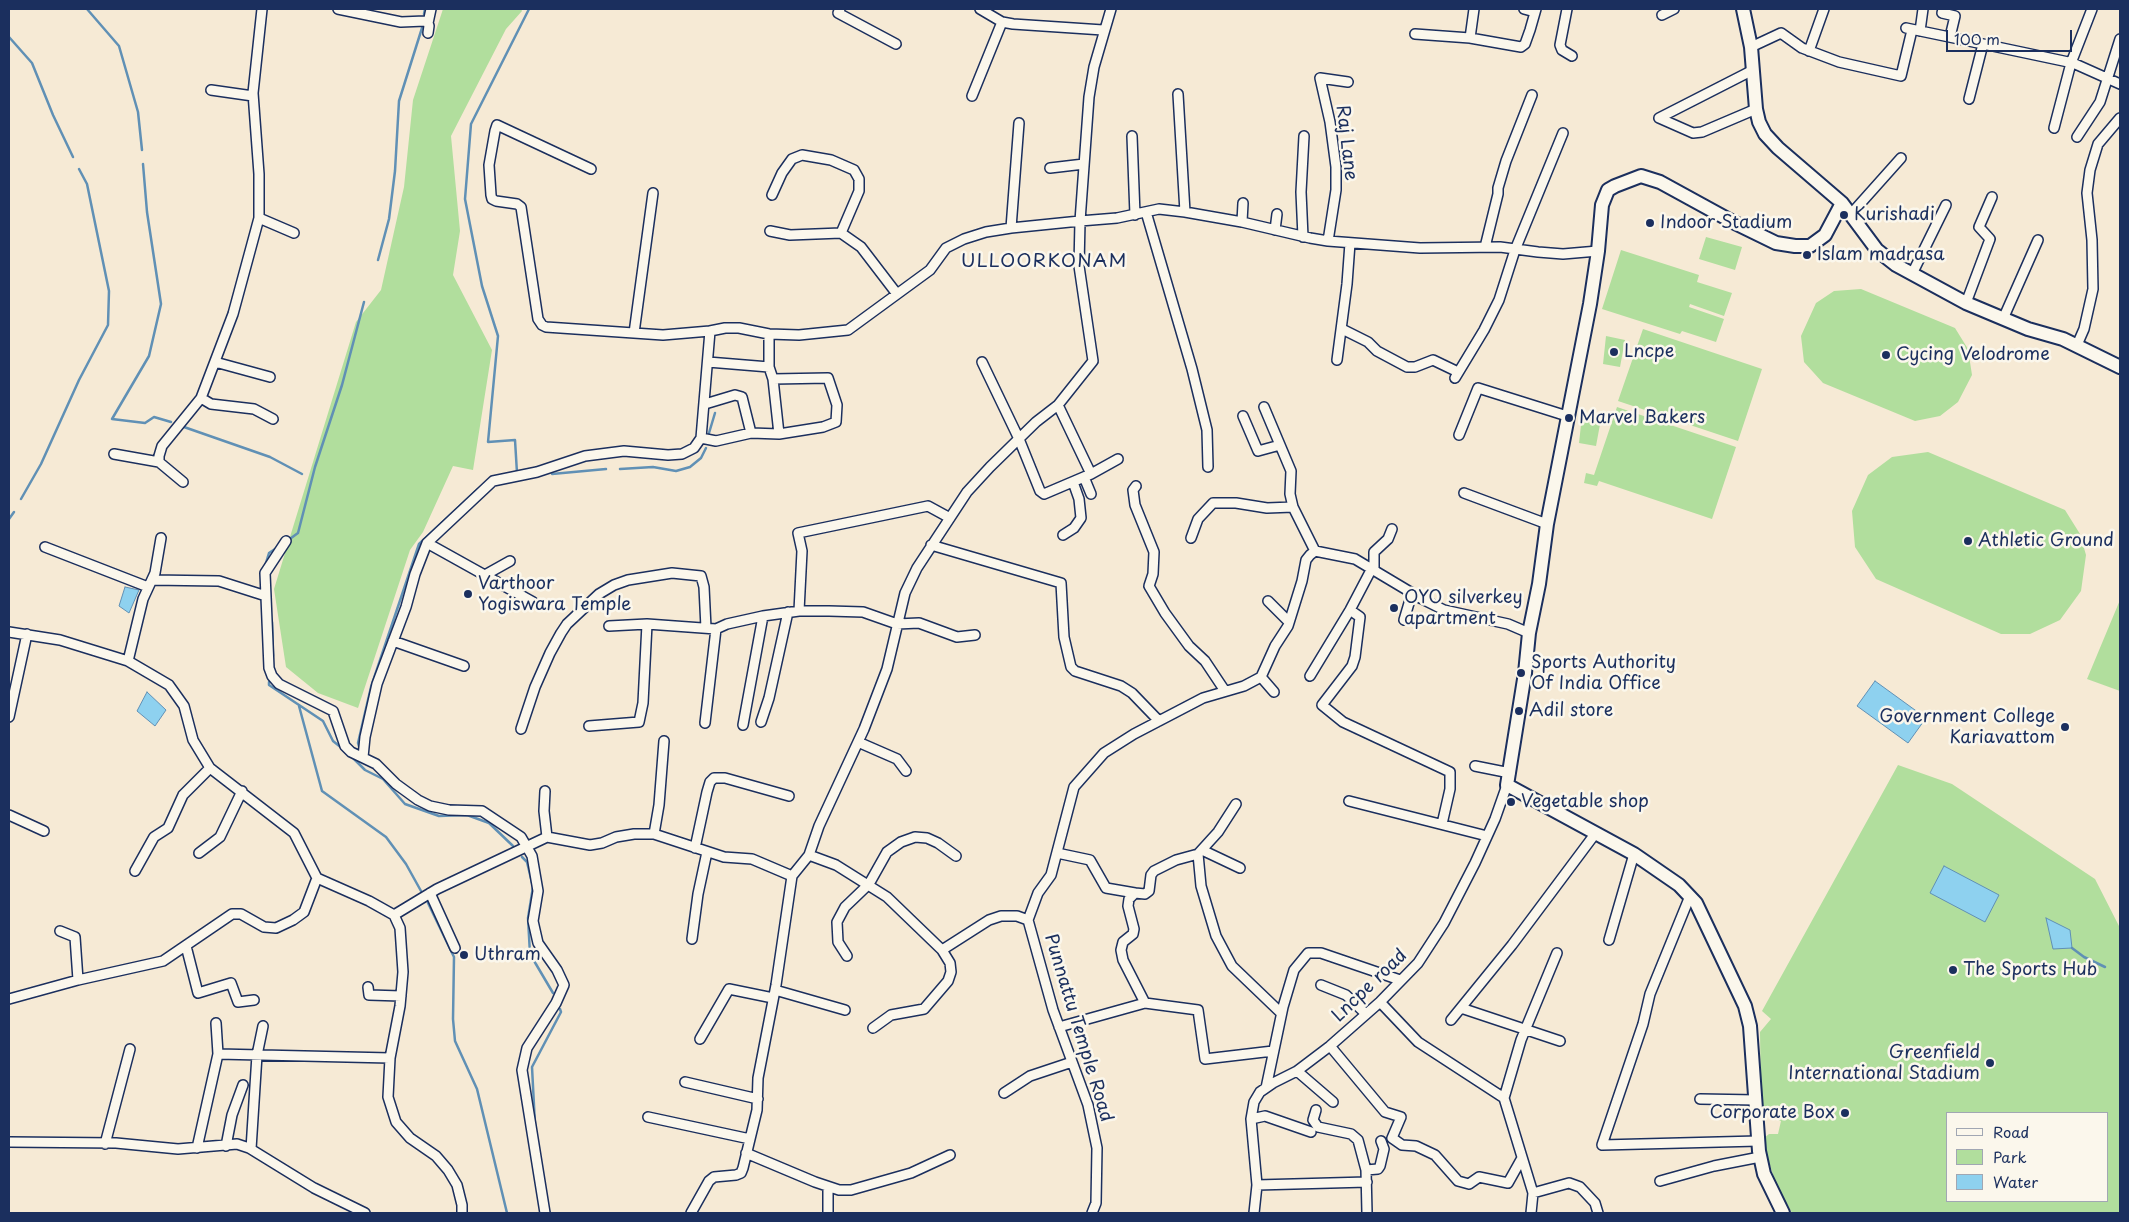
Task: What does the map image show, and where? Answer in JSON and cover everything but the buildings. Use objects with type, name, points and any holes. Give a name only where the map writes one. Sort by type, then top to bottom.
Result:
[{"type":"street","points":[[159,462],[162,446],[201,398],[233,314],[259,218],[254,96],[262,9]]},
{"type":"street","points":[[338,9],[401,22],[428,23]]},
{"type":"street","points":[[428,33],[431,9]]},
{"type":"street","points":[[840,9],[838,13],[896,44]]},
{"type":"street","points":[[980,9],[1002,22],[1051,28],[1104,30]]},
{"type":"street","points":[[691,1213],[709,1181],[714,1177],[741,1173],[757,1110],[758,1078],[774,994],[792,876],[809,855],[858,742],[887,669],[894,646],[897,624],[905,593],[916,568],[967,492],[1019,439],[1058,405],[1093,361],[1079,266],[1080,221],[1089,97],[1104,30],[1111,9]]},
{"type":"street","points":[[1470,38],[1474,9]]},
{"type":"street","points":[[1415,34],[1470,38],[1521,48],[1525,44],[1535,10],[1524,9]]},
{"type":"street","points":[[1567,9],[1560,45],[1562,50],[1572,56]]},
{"type":"street","points":[[1662,15],[1674,9]]},
{"type":"street","points":[[1742,9],[1751,47],[1756,109],[1759,122],[1765,134],[1778,148],[1842,203],[1877,250],[1896,265],[1966,303],[2002,319],[2077,345],[2120,366]]},
{"type":"street","points":[[1810,51],[1824,9]]},
{"type":"street","points":[[1751,47],[1781,33],[1802,48],[1839,62],[1900,76],[1913,30],[1923,9]]},
{"type":"street","points":[[1943,9],[1942,12],[1955,16],[1950,37]]},
{"type":"street","points":[[2054,128],[2071,63],[2092,9]]},
{"type":"street","points":[[972,96],[1002,22]]},
{"type":"street","points":[[1913,30],[2071,63],[2120,84]]},
{"type":"street","points":[[2076,137],[2100,102],[2120,39]]},
{"type":"street","points":[[1969,99],[1983,44]]},
{"type":"street","points":[[1753,70],[1659,118],[1693,133],[1702,132],[1756,109]]},
{"type":"street","name":"Raj Lane","points":[[1328,240],[1336,190],[1336,168],[1330,122],[1320,78],[1348,82]]},
{"type":"street","points":[[211,90],[254,96]]},
{"type":"street","points":[[1178,94],[1185,212]]},
{"type":"street","points":[[1485,247],[1503,170],[1532,95]]},
{"type":"street","points":[[2077,345],[2084,329],[2093,289],[2092,247],[2087,193],[2090,170],[2098,144],[2120,118]]},
{"type":"street","points":[[1011,228],[1020,123]]},
{"type":"street","points":[[591,169],[497,125],[489,165],[491,195],[492,199],[496,201],[517,204],[521,207],[538,319],[546,327],[663,335],[725,328],[739,328],[769,334],[799,335],[848,330],[930,270],[946,248],[971,237],[1011,228],[1116,218],[1159,210],[1185,212],[1242,222],[1303,236],[1350,243],[1420,248],[1485,247],[1562,254],[1598,251]]},
{"type":"street","points":[[1342,329],[1368,342],[1377,352],[1407,367],[1433,360],[1457,375],[1484,330],[1499,300],[1515,250],[1563,133]]},
{"type":"street","points":[[1132,136],[1135,215]]},
{"type":"street","points":[[1303,236],[1301,192],[1304,136]]},
{"type":"street","points":[[772,195],[782,173],[792,159],[802,154],[831,160],[854,170],[859,179],[859,191],[841,233]]},
{"type":"street","points":[[1851,214],[1901,158]]},
{"type":"street","points":[[1050,168],[1084,164]]},
{"type":"street","points":[[1508,779],[1526,673],[1528,634],[1539,584],[1547,524],[1598,251],[1602,205],[1608,190],[1641,176],[1660,182],[1768,239],[1795,246],[1810,246],[1825,235],[1842,203]]},
{"type":"street","points":[[634,333],[653,194]]},
{"type":"street","points":[[1966,303],[1990,239],[1979,227],[1992,197]]},
{"type":"street","points":[[1242,222],[1243,203]]},
{"type":"street","points":[[1912,274],[1946,205]]},
{"type":"street","points":[[1146,212],[1192,369],[1205,421],[1208,467]]},
{"type":"street","points":[[1275,230],[1277,214]]},
{"type":"street","points":[[259,218],[294,234]]},
{"type":"street","points":[[770,231],[790,235],[841,233],[861,247],[897,294]]},
{"type":"street","points":[[2002,319],[2038,240]]},
{"type":"street","points":[[1338,360],[1350,243]]},
{"type":"street","points":[[363,757],[365,737],[377,684],[406,607],[414,574],[427,543],[493,481],[537,472],[585,456],[624,450],[668,455],[682,454],[694,448],[701,438],[710,331]]},
{"type":"street","points":[[769,334],[768,367],[773,379],[779,434]]},
{"type":"street","points":[[215,362],[270,376]]},
{"type":"street","points":[[708,362],[768,367]]},
{"type":"street","points":[[982,362],[1019,439],[1040,491],[1044,494],[1088,476],[1118,459]]},
{"type":"street","points":[[701,438],[716,441],[751,434],[779,434],[834,424],[836,422],[837,405],[828,378],[773,379]]},
{"type":"street","points":[[1459,435],[1478,388],[1567,416]]},
{"type":"street","points":[[705,404],[735,395],[742,397],[751,434]]},
{"type":"street","points":[[201,398],[211,404],[254,409],[273,419]]},
{"type":"street","points":[[1058,405],[1088,476],[1091,494]]},
{"type":"street","points":[[1264,407],[1291,471],[1290,494],[1293,506],[1316,551]]},
{"type":"street","points":[[1243,416],[1258,451],[1280,445]]},
{"type":"street","points":[[114,454],[159,462],[183,482]]},
{"type":"street","points":[[1063,535],[1074,528],[1081,518],[1079,499],[1073,482]]},
{"type":"street","points":[[1136,486],[1133,490],[1135,504],[1154,552],[1153,574],[1149,586],[1164,613],[1189,646],[1205,661],[1225,691]]},
{"type":"street","points":[[1464,493],[1547,524]]},
{"type":"street","points":[[1191,538],[1198,519],[1214,503],[1236,503],[1267,508],[1293,506]]},
{"type":"street","points":[[799,610],[802,551],[798,533],[928,506],[950,518]]},
{"type":"street","points":[[1310,676],[1372,570],[1374,552],[1388,538],[1392,529]]},
{"type":"street","points":[[128,661],[143,599],[155,573],[161,538]]},
{"type":"street","points":[[286,541],[265,573],[268,668],[272,676],[279,684],[333,711],[345,746],[351,752],[376,764],[396,784],[418,800],[430,806],[449,810],[482,811],[520,837],[532,856],[538,891],[533,921],[538,943],[564,984],[556,1003],[527,1048],[522,1070],[545,1213]]},
{"type":"street","points":[[427,543],[533,602]]},
{"type":"street","points":[[931,545],[1061,583],[1064,637],[1071,666],[1075,670],[1121,686],[1132,692],[1159,721]]},
{"type":"street","points":[[45,547],[150,583],[219,582],[266,596]]},
{"type":"street","points":[[1274,692],[1261,677],[1289,622],[1302,581],[1306,560],[1310,554],[1316,551],[1354,559],[1444,610],[1508,624],[1528,634]]},
{"type":"street","points":[[485,576],[510,562]]},
{"type":"street","points":[[521,729],[535,686],[561,634],[586,606],[599,594],[614,585],[628,580],[672,573],[701,576],[704,587],[706,628]]},
{"type":"street","points":[[1404,620],[1412,593]]},
{"type":"street","points":[[1268,601],[1289,622]]},
{"type":"street","points":[[609,626],[647,624],[716,629],[727,624],[799,610],[862,612],[897,624],[919,623],[957,637],[975,635]]},
{"type":"street","points":[[1350,610],[1360,617],[1355,657],[1352,666],[1322,705],[1343,722],[1450,772],[1450,789],[1442,824]]},
{"type":"street","points":[[761,722],[769,698],[788,612]]},
{"type":"street","points":[[743,725],[763,616]]},
{"type":"street","points":[[589,726],[639,722],[647,624]]},
{"type":"street","points":[[705,723],[716,629]]},
{"type":"street","points":[[9,632],[60,640],[128,661],[169,685],[184,706],[193,740],[210,768],[294,833],[316,878],[369,901],[394,915],[400,928],[403,972],[401,996],[390,1058],[388,1097],[396,1122],[410,1138],[436,1156],[448,1170],[457,1185],[462,1213]]},
{"type":"street","points":[[9,717],[27,634]]},
{"type":"street","points":[[393,641],[464,666]]},
{"type":"street","name":"Punnattu Temple Road","points":[[1092,1213],[1096,1203],[1097,1148],[1088,1104],[1059,1027],[1028,920],[1038,892],[1050,875],[1074,787],[1104,753],[1203,698],[1255,682],[1261,677]]},
{"type":"street","points":[[654,834],[659,805],[664,741]]},
{"type":"street","points":[[858,742],[897,759],[906,771]]},
{"type":"street","points":[[1475,766],[1508,779],[1595,834],[1634,854],[1679,885],[1696,903],[1745,1006],[1750,1026],[1760,1157],[1764,1174],[1783,1213]]},
{"type":"street","points":[[135,871],[154,837],[168,828],[183,795],[210,768]]},
{"type":"street","points":[[695,848],[707,792],[710,782],[714,778],[725,778],[788,796]]},
{"type":"street","name":"Lncpe road","points":[[1254,1213],[1256,1185],[1251,1119],[1254,1102],[1260,1092],[1297,1071],[1330,1046],[1380,1002],[1418,963],[1444,923],[1487,836],[1508,779]]},
{"type":"street","points":[[199,853],[220,837],[242,791]]},
{"type":"street","points":[[545,791],[544,811],[547,837]]},
{"type":"street","points":[[1348,802],[1487,836]]},
{"type":"street","points":[[1057,853],[1090,860],[1106,888],[1145,894],[1149,891],[1151,875],[1154,871],[1176,860],[1200,852],[1218,832],[1236,804]]},
{"type":"street","points":[[9,815],[44,831]]},
{"type":"street","points":[[394,915],[430,893],[547,837],[590,845],[625,836],[654,834],[724,857],[752,859],[792,876]]},
{"type":"street","points":[[1452,1020],[1539,910],[1595,834]]},
{"type":"street","points":[[847,956],[838,942],[837,922],[845,907],[869,884],[887,852],[901,842],[914,837],[927,838],[938,843],[956,856]]},
{"type":"street","points":[[692,938],[698,894],[707,852]]},
{"type":"street","points":[[1200,852],[1240,868]]},
{"type":"street","points":[[1200,852],[1201,886],[1216,936],[1232,966],[1282,1013]]},
{"type":"street","points":[[1609,940],[1634,854]]},
{"type":"street","points":[[809,855],[836,865],[888,897],[942,950],[950,964],[951,972],[948,982],[928,1006],[918,1011],[891,1015],[873,1028]]},
{"type":"street","points":[[9,999],[78,980],[163,961],[232,914],[241,914],[264,927],[276,928],[304,912],[316,878]]},
{"type":"street","points":[[430,893],[454,948]]},
{"type":"street","points":[[1135,893],[1129,899],[1128,906],[1133,924],[1133,934],[1123,942],[1121,950],[1123,960],[1145,1003]]},
{"type":"street","points":[[1690,896],[1650,994],[1643,1024],[1602,1144],[1758,1141]]},
{"type":"street","points":[[942,950],[989,920],[1001,916],[1017,916],[1028,920]]},
{"type":"street","points":[[60,931],[75,937],[78,980]]},
{"type":"street","points":[[186,946],[198,993],[232,983],[238,1002],[254,1000]]},
{"type":"street","points":[[1266,1088],[1282,1013],[1294,970],[1308,953],[1321,952],[1400,980]]},
{"type":"street","points":[[1531,1213],[1533,1193],[1504,1098],[1526,1028],[1557,953]]},
{"type":"street","points":[[1321,985],[1346,995],[1366,1014]]},
{"type":"street","points":[[368,987],[368,995],[401,996]]},
{"type":"street","points":[[700,1039],[729,989],[774,994],[845,1010]]},
{"type":"street","points":[[1380,1002],[1418,1042],[1504,1098]]},
{"type":"street","points":[[1059,1027],[1145,1003],[1198,1010],[1205,1059],[1273,1051]]},
{"type":"street","points":[[1461,1008],[1526,1028],[1560,1041]]},
{"type":"street","points":[[197,1148],[218,1054],[216,1022]]},
{"type":"street","points":[[251,1149],[257,1055],[263,1026]]},
{"type":"street","points":[[1330,1046],[1385,1112],[1401,1117],[1392,1138],[1402,1144],[1416,1146],[1435,1155],[1458,1181],[1469,1184],[1479,1176],[1508,1183],[1522,1158]]},
{"type":"street","points":[[105,1144],[130,1049]]},
{"type":"street","points":[[218,1054],[390,1058]]},
{"type":"street","points":[[1004,1093],[1030,1076],[1072,1062]]},
{"type":"street","points":[[1297,1071],[1334,1102]]},
{"type":"street","points":[[685,1082],[758,1099]]},
{"type":"street","points":[[226,1146],[232,1115],[243,1085]]},
{"type":"street","points":[[1700,1099],[1756,1100]]},
{"type":"street","points":[[1316,1110],[1312,1120],[1318,1126],[1355,1136],[1366,1170],[1367,1213]]},
{"type":"street","points":[[1251,1119],[1265,1116],[1310,1132]]},
{"type":"street","points":[[648,1118],[750,1139]]},
{"type":"street","points":[[1366,1170],[1380,1166],[1384,1149],[1381,1141]]},
{"type":"street","points":[[9,1142],[197,1148],[238,1144],[251,1149],[314,1188],[365,1213]]},
{"type":"street","points":[[746,1153],[828,1187],[840,1190],[851,1190],[911,1174],[950,1155]]},
{"type":"street","points":[[1660,1181],[1714,1166],[1760,1157]]},
{"type":"street","points":[[1256,1185],[1367,1182]]},
{"type":"street","points":[[1533,1193],[1569,1183],[1580,1187],[1595,1203],[1598,1213]]},
{"type":"street","points":[[828,1187],[828,1213]]},
{"type":"green space","points":[[443,9],[521,9],[522,11],[506,29],[451,136],[460,231],[453,275],[492,350],[473,470],[453,466],[423,532],[410,550],[358,708],[318,693],[286,667],[274,589],[356,322],[381,290],[404,187],[413,100]]},
{"type":"green space","points":[[1706,237],[1742,247],[1735,270],[1699,259]]},
{"type":"green space","points":[[1621,250],[1699,275],[1697,282],[1732,293],[1724,316],[1690,304],[1689,307],[1724,319],[1716,342],[1682,331],[1680,334],[1602,309]]},
{"type":"green space","name":"Cycing Velodrome","points":[[1861,289],[1955,328],[1968,349],[1972,375],[1958,402],[1940,416],[1915,421],[1823,383],[1804,362],[1801,336],[1816,303],[1834,291]]},
{"type":"green space","points":[[1643,329],[1762,369],[1738,441],[1618,401]]},
{"type":"green space","name":"Lncpe","points":[[1606,336],[1625,340],[1620,367],[1603,364]]},
{"type":"green space","points":[[1617,407],[1736,447],[1712,519],[1599,481],[1597,486],[1584,483],[1586,473],[1594,475]]},
{"type":"green space","points":[[1582,416],[1601,419],[1596,446],[1579,443]]},
{"type":"green space","name":"Athletic Ground","points":[[1928,452],[2065,510],[2080,534],[2086,555],[2081,591],[2060,620],[2030,634],[2001,634],[1876,579],[1855,547],[1852,511],[1868,475],[1892,457]]},
{"type":"green space","points":[[2120,600],[2120,691],[2087,679]]},
{"type":"green space","name":"The Sports Hub","points":[[1898,765],[1952,784],[2095,879],[2120,928],[2120,1213],[1792,1213],[1776,1184],[1764,1138],[1769,1134],[1778,1134],[1781,1121],[1771,1117],[1761,1103],[1760,1032],[1771,1019],[1762,1011]]},
{"type":"water","points":[[125,587],[139,590],[129,613],[119,606]]},
{"type":"water","points":[[1875,681],[1926,718],[1908,743],[1857,706]]},
{"type":"water","points":[[147,692],[166,710],[155,726],[137,711]]},
{"type":"water","points":[[1944,866],[1999,895],[1985,922],[1930,893]]},
{"type":"water","points":[[2046,918],[2070,930],[2072,948],[2053,949]]},
{"type":"waterway","points":[[87,9],[119,46],[138,112],[142,150]]},
{"type":"waterway","points":[[424,14],[425,9]]},
{"type":"waterway","points":[[517,473],[515,440],[488,442],[498,336],[482,286],[465,199],[471,124],[529,9]]},
{"type":"waterway","points":[[378,260],[389,219],[395,171],[399,101],[422,28]]},
{"type":"waterway","points":[[9,37],[32,63],[53,115],[73,157]]},
{"type":"waterway","points":[[143,164],[147,212],[161,304],[149,356],[112,419],[145,423],[154,417],[171,422]]},
{"type":"waterway","points":[[21,499],[41,464],[79,380],[108,325],[109,291],[87,184],[79,169]]},
{"type":"waterway","points":[[287,541],[298,533],[315,467],[342,385],[364,302]]},
{"type":"waterway","points":[[709,433],[715,413]]},
{"type":"waterway","points":[[184,427],[270,457],[302,474]]},
{"type":"waterway","points":[[620,469],[653,467],[676,471],[690,467],[701,458],[706,448]]},
{"type":"waterway","points":[[552,474],[606,469]]},
{"type":"waterway","points":[[360,750],[358,743],[371,687],[419,544],[478,489]]},
{"type":"waterway","points":[[9,519],[14,512]]},
{"type":"waterway","points":[[265,566],[269,553],[278,547]]},
{"type":"waterway","points":[[272,622],[273,656]]},
{"type":"waterway","points":[[269,682],[269,685],[323,721],[333,741],[343,749]]},
{"type":"waterway","points":[[299,706],[322,791],[386,837],[406,864],[421,891]]},
{"type":"waterway","points":[[351,756],[365,770],[383,779],[405,804],[439,816],[467,815],[489,823],[513,846]]},
{"type":"waterway","points":[[522,857],[527,862],[533,887],[528,918],[530,954],[553,993]]},
{"type":"waterway","points":[[428,903],[454,957],[453,1019],[455,1041],[477,1089],[507,1213]]},
{"type":"waterway","points":[[2072,948],[2084,957],[2105,967]]},
{"type":"waterway","points":[[535,1125],[532,1067],[561,1012],[560,1009]]},
{"type":"place","name":"Kurishadi","points":[[1844,215]]},
{"type":"place","name":"Indoor Stadium","points":[[1650,223]]},
{"type":"place","name":"Islam madrasa","points":[[1807,255]]},
{"type":"place","name":"Lncpe","points":[[1614,352]]},
{"type":"place","name":"Cycing Velodrome","points":[[1886,355]]},
{"type":"place","name":"Marvel Bakers","points":[[1569,418]]},
{"type":"place","name":"Athletic Ground","points":[[1968,541]]},
{"type":"place","name":"Varthoor Yogiswara Temple","points":[[468,594]]},
{"type":"place","name":"OYO silverkey apartment","points":[[1394,608]]},
{"type":"place","name":"Sports Authority Of India Office","points":[[1521,673]]},
{"type":"place","name":"Adil store","points":[[1519,711]]},
{"type":"place","name":"Government College Kariavattom","points":[[2065,727]]},
{"type":"place","name":"Vegetable shop","points":[[1511,802]]},
{"type":"place","name":"Uthram","points":[[464,955]]},
{"type":"place","name":"The Sports Hub","points":[[1953,970]]},
{"type":"place","name":"Greenfield International Stadium","points":[[1990,1063]]},
{"type":"place","name":"Corporate Box","points":[[1845,1113]]},
{"type":"district","name":"ULLOORKONAM","points":[[1044,262]]}]
